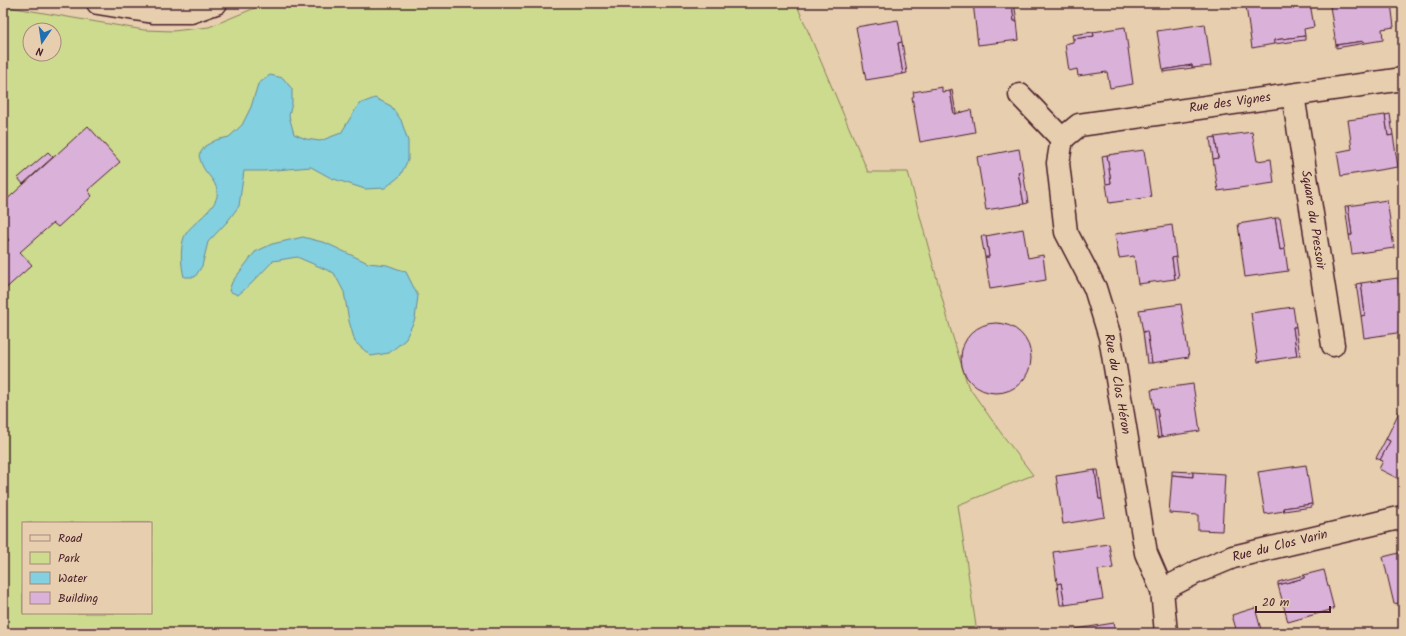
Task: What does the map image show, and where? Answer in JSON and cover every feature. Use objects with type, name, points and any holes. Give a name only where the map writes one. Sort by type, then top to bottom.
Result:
[{"type":"street","points":[[98,3],[153,12],[191,12],[216,3]]},
{"type":"street","name":"Rue des Vignes","points":[[1062,139],[1079,125],[1403,79]]},
{"type":"street","points":[[1020,95],[1062,139]]},
{"type":"street","name":"Square du Pressoir","points":[[1293,95],[1333,345]]},
{"type":"street","name":"Rue du Clos Héron","points":[[1062,139],[1058,163],[1066,232],[1095,288],[1110,337],[1146,554],[1162,590],[1166,633]]},
{"type":"street","name":"Rue du Clos Varin","points":[[1162,590],[1197,572],[1233,557],[1403,517]]},
{"type":"green space","points":[[267,3],[796,3],[868,172],[908,172],[951,331],[968,386],[1033,475],[958,505],[977,633],[3,633],[3,6],[144,30],[173,31],[209,27]]},
{"type":"water","points":[[270,75],[283,78],[292,89],[292,103],[289,116],[294,134],[306,139],[320,141],[341,133],[359,104],[375,98],[391,106],[401,120],[408,141],[408,160],[400,176],[385,188],[365,189],[331,178],[311,167],[244,171],[239,206],[227,222],[208,242],[202,266],[195,277],[184,277],[181,254],[184,236],[211,208],[217,197],[215,184],[202,166],[199,155],[205,146],[216,140],[229,137],[242,125],[251,107],[258,84]]},
{"type":"water","points":[[303,237],[326,243],[368,263],[387,265],[406,272],[418,296],[415,319],[405,340],[389,353],[371,356],[355,342],[349,321],[344,292],[334,273],[297,257],[273,261],[238,295],[229,291],[232,282],[255,252],[272,244]]},
{"type":"building","points":[[973,3],[1012,3],[1014,21],[1017,21],[1019,40],[978,45]]},
{"type":"building","points":[[1012,3],[1014,3],[1017,21],[1014,21]]},
{"type":"building","points":[[1264,3],[1310,3],[1314,27],[1304,29],[1305,36],[1274,40],[1274,44],[1252,48],[1246,6]]},
{"type":"building","points":[[1350,3],[1391,3],[1394,27],[1382,29],[1383,40],[1336,45],[1330,6]]},
{"type":"building","points":[[898,20],[902,42],[898,43],[903,74],[866,80],[856,27]]},
{"type":"building","points":[[1205,24],[1211,66],[1192,68],[1192,65],[1163,70],[1157,31]]},
{"type":"building","points":[[1125,27],[1133,84],[1110,88],[1107,72],[1078,76],[1077,69],[1069,71],[1065,44],[1073,42],[1073,39],[1094,36],[1093,32]]},
{"type":"building","points":[[1093,32],[1094,36],[1073,39],[1072,35]]},
{"type":"building","points":[[1305,36],[1305,40],[1274,44],[1274,40]]},
{"type":"building","points":[[1364,41],[1365,43],[1336,48],[1336,45]]},
{"type":"building","points":[[902,42],[907,73],[903,74],[898,43]]},
{"type":"building","points":[[1192,65],[1192,68],[1163,72],[1163,70]]},
{"type":"building","points":[[942,87],[942,92],[950,91],[954,114],[971,110],[975,132],[920,142],[912,97],[914,96],[913,92]]},
{"type":"building","points":[[952,90],[956,113],[954,114],[950,91]]},
{"type":"building","points":[[1390,114],[1393,135],[1388,136],[1385,115]]},
{"type":"building","points":[[1385,115],[1388,136],[1393,135],[1398,167],[1341,176],[1337,152],[1352,149],[1348,120]]},
{"type":"building","points":[[88,126],[120,162],[88,190],[92,196],[58,227],[53,223],[20,252],[32,265],[3,291],[3,244],[9,240],[3,233],[3,203]]},
{"type":"building","points":[[1252,132],[1257,161],[1271,159],[1274,183],[1218,191],[1213,159],[1218,158],[1215,137]]},
{"type":"building","points":[[1215,137],[1218,158],[1213,159],[1210,138]]},
{"type":"building","points":[[1019,149],[1023,171],[1018,172],[1024,204],[986,210],[977,157]]},
{"type":"building","points":[[1144,150],[1151,197],[1109,203],[1106,184],[1111,183],[1107,155]]},
{"type":"building","points":[[48,152],[53,157],[23,184],[18,178]]},
{"type":"building","points":[[1107,155],[1111,183],[1106,184],[1102,156]]},
{"type":"building","points":[[1023,171],[1028,203],[1024,204],[1018,172]]},
{"type":"building","points":[[1387,200],[1394,248],[1352,254],[1349,235],[1352,235],[1348,206]]},
{"type":"building","points":[[1345,206],[1348,206],[1352,235],[1349,235]]},
{"type":"building","points":[[1275,218],[1280,218],[1285,249],[1280,250]]},
{"type":"building","points":[[1275,218],[1280,250],[1285,249],[1288,271],[1245,277],[1238,224]]},
{"type":"building","points":[[1172,225],[1176,257],[1172,258],[1175,279],[1138,284],[1134,256],[1119,258],[1115,234]]},
{"type":"building","points":[[1023,229],[1028,258],[1043,255],[1046,280],[990,289],[985,257],[989,257],[986,236]]},
{"type":"building","points":[[981,236],[986,236],[989,257],[985,257]]},
{"type":"building","points":[[1176,257],[1179,278],[1175,279],[1172,258]]},
{"type":"building","points":[[1398,278],[1403,309],[1403,332],[1364,338],[1361,316],[1365,315],[1361,283]]},
{"type":"building","points":[[1361,283],[1365,315],[1361,316],[1356,284]]},
{"type":"building","points":[[1181,304],[1189,357],[1152,363],[1147,331],[1143,332],[1139,310]]},
{"type":"building","points":[[1293,307],[1296,327],[1293,327],[1297,356],[1258,362],[1251,313]]},
{"type":"building","points":[[989,323],[1003,323],[1016,329],[1025,338],[1029,344],[1031,358],[1029,372],[1021,383],[1010,391],[1003,393],[989,393],[982,391],[971,383],[963,372],[961,365],[961,351],[963,344],[971,333],[982,325]]},
{"type":"building","points":[[1293,327],[1296,327],[1300,356],[1297,356]]},
{"type":"building","points":[[1147,331],[1152,363],[1147,363],[1143,332]]},
{"type":"building","points":[[1193,384],[1200,431],[1161,437],[1157,408],[1154,409],[1151,390]]},
{"type":"building","points":[[1157,408],[1161,437],[1158,438],[1154,409]]},
{"type":"building","points":[[1400,410],[1403,412],[1403,477],[1401,480],[1379,469],[1383,461],[1380,460],[1390,441],[1386,439]]},
{"type":"building","points":[[1386,439],[1390,441],[1380,460],[1376,458]]},
{"type":"building","points":[[1306,465],[1312,504],[1283,508],[1284,511],[1265,514],[1258,472]]},
{"type":"building","points":[[1095,470],[1099,499],[1102,499],[1105,517],[1063,524],[1056,476]]},
{"type":"building","points":[[1095,470],[1098,470],[1102,499],[1099,499]]},
{"type":"building","points":[[1172,471],[1193,472],[1193,477],[1172,475]]},
{"type":"building","points":[[1193,472],[1225,474],[1222,531],[1198,530],[1198,515],[1169,513],[1172,475],[1193,477]]},
{"type":"building","points":[[1312,504],[1312,507],[1284,511],[1283,508]]},
{"type":"building","points":[[1109,544],[1113,568],[1098,570],[1103,599],[1065,605],[1061,583],[1057,584],[1053,552]]},
{"type":"building","points":[[1403,552],[1403,602],[1394,604],[1383,557]]},
{"type":"building","points":[[1324,570],[1334,609],[1288,622],[1278,585],[1304,578],[1304,575]]},
{"type":"building","points":[[1304,575],[1304,578],[1278,585],[1278,582]]},
{"type":"building","points":[[1061,583],[1065,605],[1060,605],[1057,584]]},
{"type":"building","points":[[1255,608],[1262,633],[1223,633],[1236,629],[1232,615]]},
{"type":"building","points":[[1114,623],[1116,633],[1077,633],[1076,629]]}]
